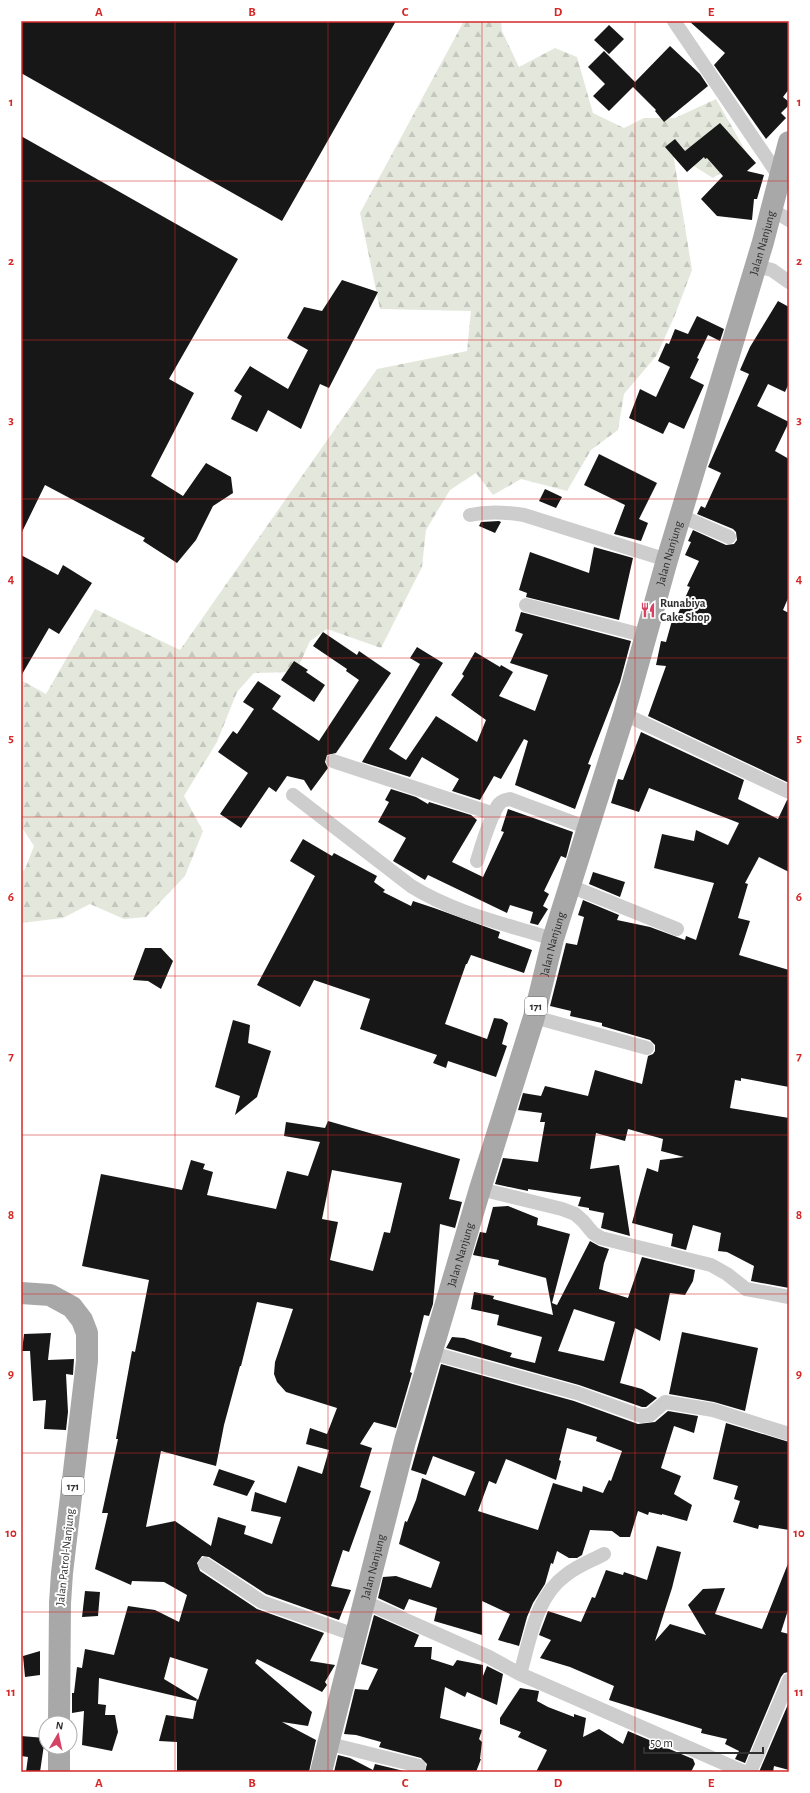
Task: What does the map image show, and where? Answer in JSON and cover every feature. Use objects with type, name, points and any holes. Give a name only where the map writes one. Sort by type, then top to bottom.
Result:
[{"type":"main road","name":"Jalan Nanjung","points":[[321,1772],[330,1744],[355,1635],[365,1602],[405,1441],[480,1189],[534,1017],[553,939],[624,714],[666,560],[681,516],[756,266],[780,215],[779,176],[789,142]]},
{"type":"main road","name":"Jalan Patrol-Nanjung","points":[[21,1293],[50,1295],[72,1307],[82,1320],[87,1333],[87,1361],[61,1596],[59,1715]]},
{"type":"main road","points":[[59,1755],[59,1772]]},
{"type":"street","points":[[674,21],[779,176]]},
{"type":"street","points":[[756,266],[772,270],[789,282]]},
{"type":"street","points":[[470,515],[484,512],[502,511],[524,515],[666,560]]},
{"type":"street","points":[[681,516],[729,537]]},
{"type":"street","points":[[526,605],[646,636]]},
{"type":"street","points":[[624,714],[789,792]]},
{"type":"street","points":[[333,761],[494,814]]},
{"type":"street","points":[[293,795],[411,886],[429,897],[462,911],[553,939]]},
{"type":"street","points":[[477,861],[499,803],[510,799],[588,828]]},
{"type":"street","points":[[570,886],[677,929]]},
{"type":"street","points":[[534,1017],[647,1048]]},
{"type":"street","points":[[480,1189],[562,1209],[575,1214],[583,1220],[593,1233],[602,1238],[711,1265],[727,1274],[746,1289],[789,1297]]},
{"type":"street","points":[[432,1353],[577,1393],[641,1416],[650,1415],[665,1402],[713,1410],[789,1434]]},
{"type":"street","points":[[520,1674],[541,1605],[552,1588],[565,1575],[604,1554]]},
{"type":"street","points":[[205,1564],[262,1602],[355,1635]]},
{"type":"street","points":[[365,1602],[489,1657],[520,1674],[744,1772]]},
{"type":"street","points":[[750,1772],[789,1680]]},
{"type":"street","points":[[330,1744],[418,1766]]},
{"type":"green space","points":[[464,21],[501,21],[502,31],[519,67],[555,48],[577,57],[593,113],[624,128],[644,118],[675,118],[716,99],[748,155],[713,178],[673,153],[692,270],[675,315],[657,355],[624,394],[618,430],[591,450],[567,491],[521,479],[493,495],[476,473],[450,490],[426,530],[422,567],[381,648],[327,629],[310,641],[296,672],[254,673],[237,692],[217,742],[184,796],[203,831],[185,876],[146,917],[124,919],[90,904],[63,918],[21,923],[21,873],[25,869],[34,846],[21,826],[21,680],[46,694],[95,609],[180,650],[377,369],[467,351],[471,311],[380,309],[360,213]]},
{"type":"building","points":[[21,21],[396,21],[282,221],[21,73]]},
{"type":"building","points":[[689,21],[789,21],[789,89],[783,97],[789,102],[789,105],[781,113],[786,118],[766,139],[714,65],[725,53]]},
{"type":"building","points":[[609,25],[624,39],[609,54],[594,40]]},
{"type":"building","points":[[670,46],[700,74],[708,86],[664,122],[655,111],[656,110],[633,87],[609,111],[593,96],[605,84],[588,67],[604,51],[635,82]]},
{"type":"building","points":[[720,123],[756,163],[747,171],[764,175],[757,199],[754,199],[752,220],[717,216],[701,199],[723,176],[707,158],[705,159],[704,157],[687,172],[665,147],[675,139],[685,151]]},
{"type":"building","points":[[21,136],[238,259],[169,379],[194,393],[151,476],[183,496],[206,463],[231,477],[233,493],[213,506],[196,540],[177,563],[143,541],[145,538],[45,485],[21,534]]},
{"type":"building","points":[[342,280],[378,292],[329,388],[320,384],[301,429],[268,410],[257,432],[231,419],[242,396],[234,391],[250,366],[288,389],[308,350],[287,338],[304,307],[322,311]]},
{"type":"building","points":[[778,301],[789,307],[789,383],[785,392],[768,384],[757,406],[789,422],[775,451],[789,459],[789,596],[783,610],[789,613],[789,783],[648,716],[666,666],[656,665],[661,641],[666,642],[673,617],[676,618],[690,587],[687,586],[699,561],[685,555],[691,542],[688,541],[693,530],[726,545],[734,544],[737,540],[736,532],[733,529],[697,514],[701,506],[705,508],[721,473],[708,467],[749,374],[740,370],[750,347]]},
{"type":"building","points":[[697,316],[724,329],[720,341],[708,335],[697,358],[699,359],[690,378],[704,385],[684,429],[669,422],[663,434],[629,418],[640,389],[656,397],[670,367],[658,361],[666,343],[669,344],[675,329],[688,334]]},
{"type":"building","points":[[599,454],[657,483],[639,519],[648,523],[641,541],[614,534],[625,505],[584,485]]},
{"type":"building","points":[[545,489],[562,497],[556,508],[539,501]]},
{"type":"building","points":[[481,522],[501,522],[495,533],[479,526]]},
{"type":"building","points":[[594,547],[633,558],[619,620],[526,597],[527,593],[519,590],[530,552],[589,573]]},
{"type":"building","points":[[21,555],[58,575],[63,565],[92,583],[59,634],[49,628],[21,676]]},
{"type":"building","points":[[521,612],[631,641],[620,682],[588,764],[591,765],[575,809],[515,785],[528,741],[524,739],[501,779],[494,776],[480,800],[452,791],[459,779],[422,757],[410,777],[362,762],[420,664],[410,658],[417,647],[443,663],[389,749],[406,760],[436,716],[477,742],[486,720],[451,695],[464,676],[462,674],[475,652],[500,667],[501,665],[513,672],[499,696],[535,711],[548,675],[510,663],[523,634],[515,631]]},
{"type":"building","points":[[323,632],[357,655],[359,651],[391,673],[336,753],[327,755],[325,762],[328,768],[311,791],[304,780],[287,776],[276,792],[269,787],[241,828],[220,814],[248,773],[218,752],[233,731],[237,734],[254,709],[243,702],[258,681],[281,696],[272,709],[319,741],[359,680],[346,671],[347,669],[313,646]]},
{"type":"building","points":[[294,661],[308,670],[306,672],[325,685],[314,702],[281,680]]},
{"type":"building","points":[[641,732],[744,780],[738,799],[778,819],[787,800],[789,800],[789,872],[759,857],[745,883],[748,884],[738,918],[750,921],[739,955],[789,970],[789,1087],[741,1078],[741,1081],[735,1080],[730,1108],[789,1118],[789,1288],[751,1281],[754,1266],[727,1252],[718,1251],[721,1233],[693,1225],[686,1250],[671,1246],[673,1234],[632,1223],[647,1168],[658,1172],[660,1160],[684,1157],[661,1151],[663,1139],[628,1129],[625,1141],[596,1133],[590,1169],[619,1165],[630,1236],[601,1228],[604,1213],[578,1206],[581,1197],[528,1189],[528,1191],[495,1184],[503,1158],[538,1162],[545,1122],[540,1122],[542,1113],[518,1110],[523,1093],[541,1096],[545,1086],[588,1096],[595,1070],[642,1084],[648,1056],[653,1054],[655,1051],[655,1045],[650,1040],[602,1026],[602,1023],[570,1016],[571,1011],[550,1006],[566,943],[577,945],[584,917],[578,915],[583,900],[619,915],[617,920],[650,927],[685,940],[686,936],[696,940],[714,883],[654,868],[662,834],[694,841],[696,830],[728,845],[739,823],[649,788],[639,812],[611,803],[618,779],[623,780]]},
{"type":"building","points":[[391,789],[416,797],[428,804],[429,802],[471,815],[477,820],[452,862],[483,877],[504,832],[501,831],[508,809],[573,832],[566,858],[561,856],[544,891],[549,894],[543,906],[548,909],[538,925],[530,923],[533,912],[510,905],[507,913],[428,875],[425,880],[393,861],[406,838],[378,822],[389,802],[385,800]]},
{"type":"building","points":[[303,839],[332,856],[334,853],[377,876],[374,882],[385,890],[383,892],[411,906],[413,901],[500,932],[498,938],[532,950],[524,973],[471,955],[466,964],[445,1024],[487,1039],[494,1018],[502,1019],[508,1023],[502,1044],[507,1046],[496,1077],[448,1061],[446,1068],[433,1063],[437,1055],[360,1029],[370,999],[314,980],[300,1007],[257,985],[315,876],[290,861]]},
{"type":"building","points":[[593,872],[625,882],[620,897],[589,884]]},
{"type":"building","points":[[145,948],[161,948],[173,961],[161,989],[148,981],[133,980]]},
{"type":"building","points":[[233,1020],[250,1025],[248,1043],[271,1051],[257,1097],[235,1115],[240,1096],[215,1087]]},
{"type":"building","points":[[328,1121],[460,1159],[449,1199],[462,1202],[455,1228],[440,1224],[433,1304],[429,1316],[424,1315],[410,1372],[412,1373],[396,1428],[374,1422],[360,1444],[372,1448],[360,1487],[371,1491],[349,1552],[343,1550],[331,1586],[351,1590],[339,1620],[266,1594],[209,1557],[202,1556],[197,1563],[200,1571],[257,1609],[324,1633],[310,1661],[335,1665],[325,1682],[327,1685],[322,1692],[257,1659],[255,1663],[312,1712],[308,1726],[282,1722],[316,1740],[309,1772],[177,1772],[177,1742],[159,1741],[166,1715],[193,1719],[197,1699],[196,1701],[99,1678],[98,1704],[106,1705],[105,1715],[115,1715],[118,1732],[112,1751],[82,1745],[84,1711],[72,1713],[72,1693],[74,1693],[77,1667],[82,1668],[85,1649],[114,1655],[128,1606],[155,1610],[179,1622],[187,1595],[164,1582],[132,1581],[131,1585],[95,1569],[108,1513],[102,1513],[118,1439],[116,1439],[132,1351],[135,1352],[149,1280],[82,1266],[101,1174],[182,1190],[191,1160],[205,1164],[203,1169],[213,1172],[207,1195],[276,1209],[287,1171],[308,1176],[320,1142],[284,1136],[286,1122],[325,1128]],"holes":[[[332,1170],[402,1183],[390,1233],[384,1232],[373,1271],[330,1260],[338,1222],[322,1219]],[[257,1302],[293,1309],[275,1362],[274,1374],[277,1382],[286,1392],[337,1408],[327,1434],[310,1428],[306,1444],[329,1450],[322,1474],[298,1466],[286,1503],[255,1492],[251,1511],[281,1517],[272,1544],[244,1534],[246,1526],[218,1517],[211,1546],[175,1521],[146,1527],[161,1451],[216,1466],[224,1425]],[[170,1657],[208,1669],[198,1700],[164,1679]]]},
{"type":"building","points":[[508,1206],[538,1218],[537,1225],[570,1234],[552,1303],[557,1305],[590,1241],[609,1249],[604,1263],[599,1289],[628,1298],[642,1257],[695,1270],[693,1281],[685,1295],[670,1293],[660,1341],[635,1328],[620,1383],[642,1389],[657,1398],[646,1407],[642,1407],[579,1385],[446,1348],[452,1337],[464,1338],[512,1353],[510,1357],[535,1363],[542,1337],[497,1325],[499,1315],[471,1309],[474,1292],[494,1296],[493,1299],[553,1315],[546,1278],[498,1265],[499,1260],[473,1255],[480,1232],[486,1233],[493,1207]],"holes":[[[574,1309],[615,1322],[604,1361],[558,1351]]]},
{"type":"building","points":[[682,1332],[758,1348],[745,1411],[714,1402],[669,1394]]},
{"type":"building","points":[[51,1333],[48,1360],[74,1359],[73,1375],[66,1374],[68,1412],[66,1430],[44,1429],[46,1400],[33,1401],[30,1351],[22,1351],[24,1334]]},
{"type":"building","points":[[441,1364],[574,1401],[638,1424],[655,1422],[668,1411],[698,1416],[694,1433],[674,1426],[661,1468],[681,1476],[674,1494],[692,1505],[687,1521],[649,1512],[648,1515],[638,1511],[630,1537],[620,1537],[612,1531],[590,1530],[582,1555],[577,1558],[569,1558],[557,1551],[553,1564],[551,1563],[545,1584],[533,1603],[527,1617],[519,1646],[498,1640],[510,1614],[482,1601],[482,1635],[434,1621],[437,1608],[409,1599],[404,1610],[378,1598],[383,1577],[396,1576],[431,1588],[440,1562],[399,1544],[405,1521],[407,1522],[416,1500],[422,1478],[465,1496],[475,1472],[433,1456],[426,1475],[411,1470]],"holes":[[[567,1428],[597,1437],[596,1441],[622,1451],[611,1481],[609,1480],[603,1493],[583,1486],[582,1492],[553,1483],[538,1530],[478,1511],[489,1481],[496,1484],[506,1459],[556,1480],[561,1461],[559,1460]]]},
{"type":"building","points":[[726,1423],[789,1442],[789,1530],[759,1525],[758,1529],[733,1522],[740,1501],[734,1499],[738,1486],[713,1479]]},
{"type":"building","points":[[219,1469],[255,1481],[247,1496],[213,1485]]},
{"type":"building","points":[[657,1546],[681,1552],[672,1588],[655,1641],[670,1624],[706,1635],[688,1605],[703,1589],[725,1588],[715,1614],[762,1629],[789,1561],[789,1607],[781,1632],[789,1634],[789,1672],[784,1673],[781,1677],[745,1763],[735,1759],[739,1751],[725,1744],[727,1739],[701,1733],[702,1729],[609,1700],[614,1686],[570,1667],[540,1658],[551,1640],[539,1635],[548,1611],[581,1622],[592,1597],[595,1598],[606,1570],[623,1575],[624,1572],[647,1580]]},
{"type":"building","points":[[85,1591],[100,1592],[98,1616],[82,1617]]},
{"type":"building","points":[[374,1615],[419,1635],[414,1647],[432,1647],[431,1659],[453,1666],[457,1660],[483,1665],[483,1676],[487,1666],[503,1674],[497,1705],[467,1692],[465,1697],[445,1687],[440,1718],[482,1730],[479,1739],[482,1742],[481,1759],[476,1772],[425,1772],[427,1764],[421,1758],[379,1747],[381,1742],[356,1735],[344,1734],[355,1689],[368,1690],[378,1669],[361,1664]]},
{"type":"building","points":[[40,1651],[40,1675],[25,1677],[23,1656]]},
{"type":"building","points":[[520,1688],[539,1691],[537,1701],[548,1707],[574,1717],[574,1714],[586,1718],[583,1737],[599,1729],[623,1744],[628,1731],[661,1745],[660,1747],[667,1748],[693,1759],[695,1764],[691,1772],[536,1772],[547,1750],[518,1737],[521,1732],[500,1724],[500,1718]]},
{"type":"building","points":[[789,1702],[789,1770],[774,1766],[773,1772],[759,1772]]},
{"type":"building","points":[[21,1736],[38,1737],[38,1755],[42,1755],[40,1772],[26,1772],[28,1757],[21,1756]]},
{"type":"building","points":[[338,1755],[350,1758],[373,1770],[375,1764],[408,1772],[334,1772]]},
{"type":"place","name":"Runabiya Cake Shop","points":[[648,610]]}]
